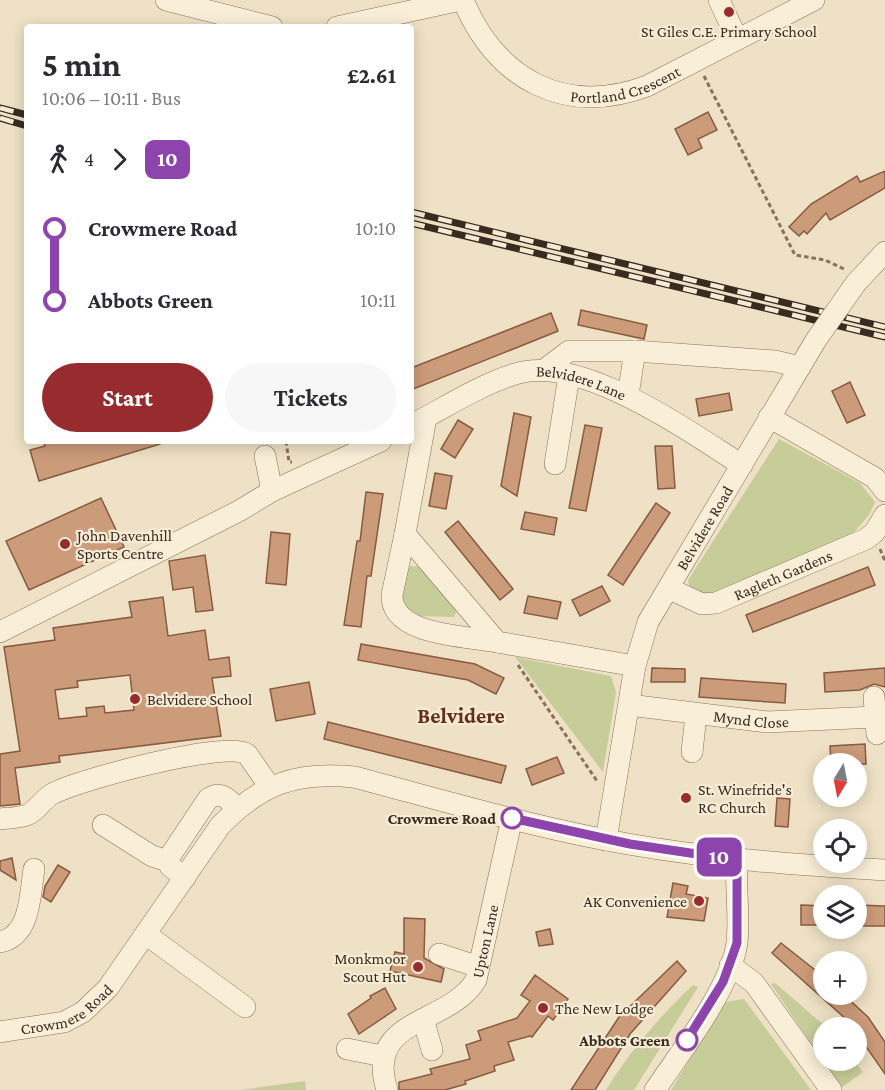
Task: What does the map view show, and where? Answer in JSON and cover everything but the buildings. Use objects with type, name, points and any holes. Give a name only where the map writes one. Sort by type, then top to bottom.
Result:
[{"type":"street","points":[[166,0],[260,24]]},
{"type":"street","points":[[351,24],[462,0]]},
{"type":"street","name":"Portland Crescent","points":[[462,0],[474,26],[505,65],[527,80],[549,90],[576,97],[624,95],[647,86],[814,0]]},
{"type":"street","points":[[719,0],[737,39]]},
{"type":"street","name":"Belvidere Road","points":[[606,840],[635,666],[648,622],[816,340],[859,280],[885,252]]},
{"type":"street","points":[[544,370],[569,351],[635,351],[775,361],[800,367]]},
{"type":"street","points":[[628,395],[635,351]]},
{"type":"street","name":"Belvidere Lane","points":[[418,422],[494,382],[518,373],[544,370],[602,384],[628,395],[742,465]]},
{"type":"street","points":[[555,464],[569,376]]},
{"type":"street","points":[[769,417],[875,478],[885,491]]},
{"type":"street","points":[[418,422],[405,534],[392,595],[392,603],[399,617],[416,627],[635,666]]},
{"type":"street","points":[[0,632],[239,511],[272,491],[374,444]]},
{"type":"street","points":[[265,456],[272,491]]},
{"type":"street","name":"Ragleth Gardens","points":[[669,589],[702,604],[716,603],[866,539],[874,533],[885,515]]},
{"type":"street","points":[[405,534],[505,643]]},
{"type":"street","name":"Mynd Close","points":[[629,705],[767,722],[875,716]]},
{"type":"street","points":[[692,753],[696,715]]},
{"type":"street","points":[[0,819],[29,815],[51,794],[134,766],[222,751],[242,750],[270,787]]},
{"type":"street","name":"Crowmere Road","points":[[0,1032],[64,1022],[83,1012],[108,988],[147,935],[220,826],[237,808],[270,787],[291,778],[354,777],[606,840],[737,860],[885,870]]},
{"type":"street","points":[[168,861],[211,796],[223,795],[237,808]]},
{"type":"street","name":"Upton Lane","points":[[383,1056],[393,1039],[468,991],[476,980],[512,818]]},
{"type":"street","points":[[103,825],[152,856],[168,861],[170,866],[185,878]]},
{"type":"street","points":[[655,1090],[714,998],[730,965],[737,943],[737,860]]},
{"type":"street","points":[[0,942],[14,936],[25,920],[34,869]]},
{"type":"street","points":[[147,935],[245,1007]]},
{"type":"street","points":[[439,954],[479,967]]},
{"type":"street","points":[[730,965],[754,984],[831,1090]]},
{"type":"street","points":[[423,1019],[432,1050]]},
{"type":"street","points":[[347,1049],[383,1056],[381,1071],[387,1090]]},
{"type":"path","points":[[696,61],[795,255],[825,260],[859,280]]},
{"type":"path","points":[[505,643],[599,785],[615,788]]},
{"type":"green space","points":[[779,439],[860,483],[875,502],[869,515],[848,539],[711,598],[691,594],[688,580]]},
{"type":"green space","points":[[410,566],[422,567],[457,610],[454,617],[416,616],[401,602],[406,572]]},
{"type":"green space","points":[[515,657],[611,676],[616,692],[603,772]]},
{"type":"green space","points":[[775,983],[814,1017],[813,1046],[771,984]]},
{"type":"green space","points":[[693,985],[698,987],[634,1090],[606,1090],[646,1035]]},
{"type":"green space","points":[[744,999],[811,1090],[671,1090],[725,1002]]},
{"type":"green space","points":[[830,1071],[863,1072],[841,1088]]},
{"type":"green space","points":[[305,1081],[306,1090],[240,1090]]},
{"type":"railway","points":[[0,108],[24,114]]},
{"type":"railway","points":[[0,118],[24,125]]},
{"type":"railway","points":[[414,213],[885,327]]},
{"type":"railway","points":[[414,224],[885,337]]},
{"type":"bus line","name":"10","points":[[512,818],[606,840],[737,860],[737,943],[723,982],[687,1040]]},
{"type":"place","name":"St Giles C.E. Primary School","points":[[729,12]]},
{"type":"place","name":"John Davenhill Sports Centre","points":[[65,544]]},
{"type":"place","name":"Belvidere School","points":[[135,699]]},
{"type":"place","name":"St. Winefride's RC Church","points":[[686,798]]},
{"type":"place","name":"Crowmere Road","points":[[512,818]]},
{"type":"place","name":"AK Convenience","points":[[699,901]]},
{"type":"place","name":"Monkmoor Scout Hut","points":[[418,967]]},
{"type":"place","name":"The New Lodge","points":[[543,1008]]},
{"type":"place","name":"Abbots Green","points":[[687,1040]]},
{"type":"district","name":"Belvidere","points":[[461,715]]}]
